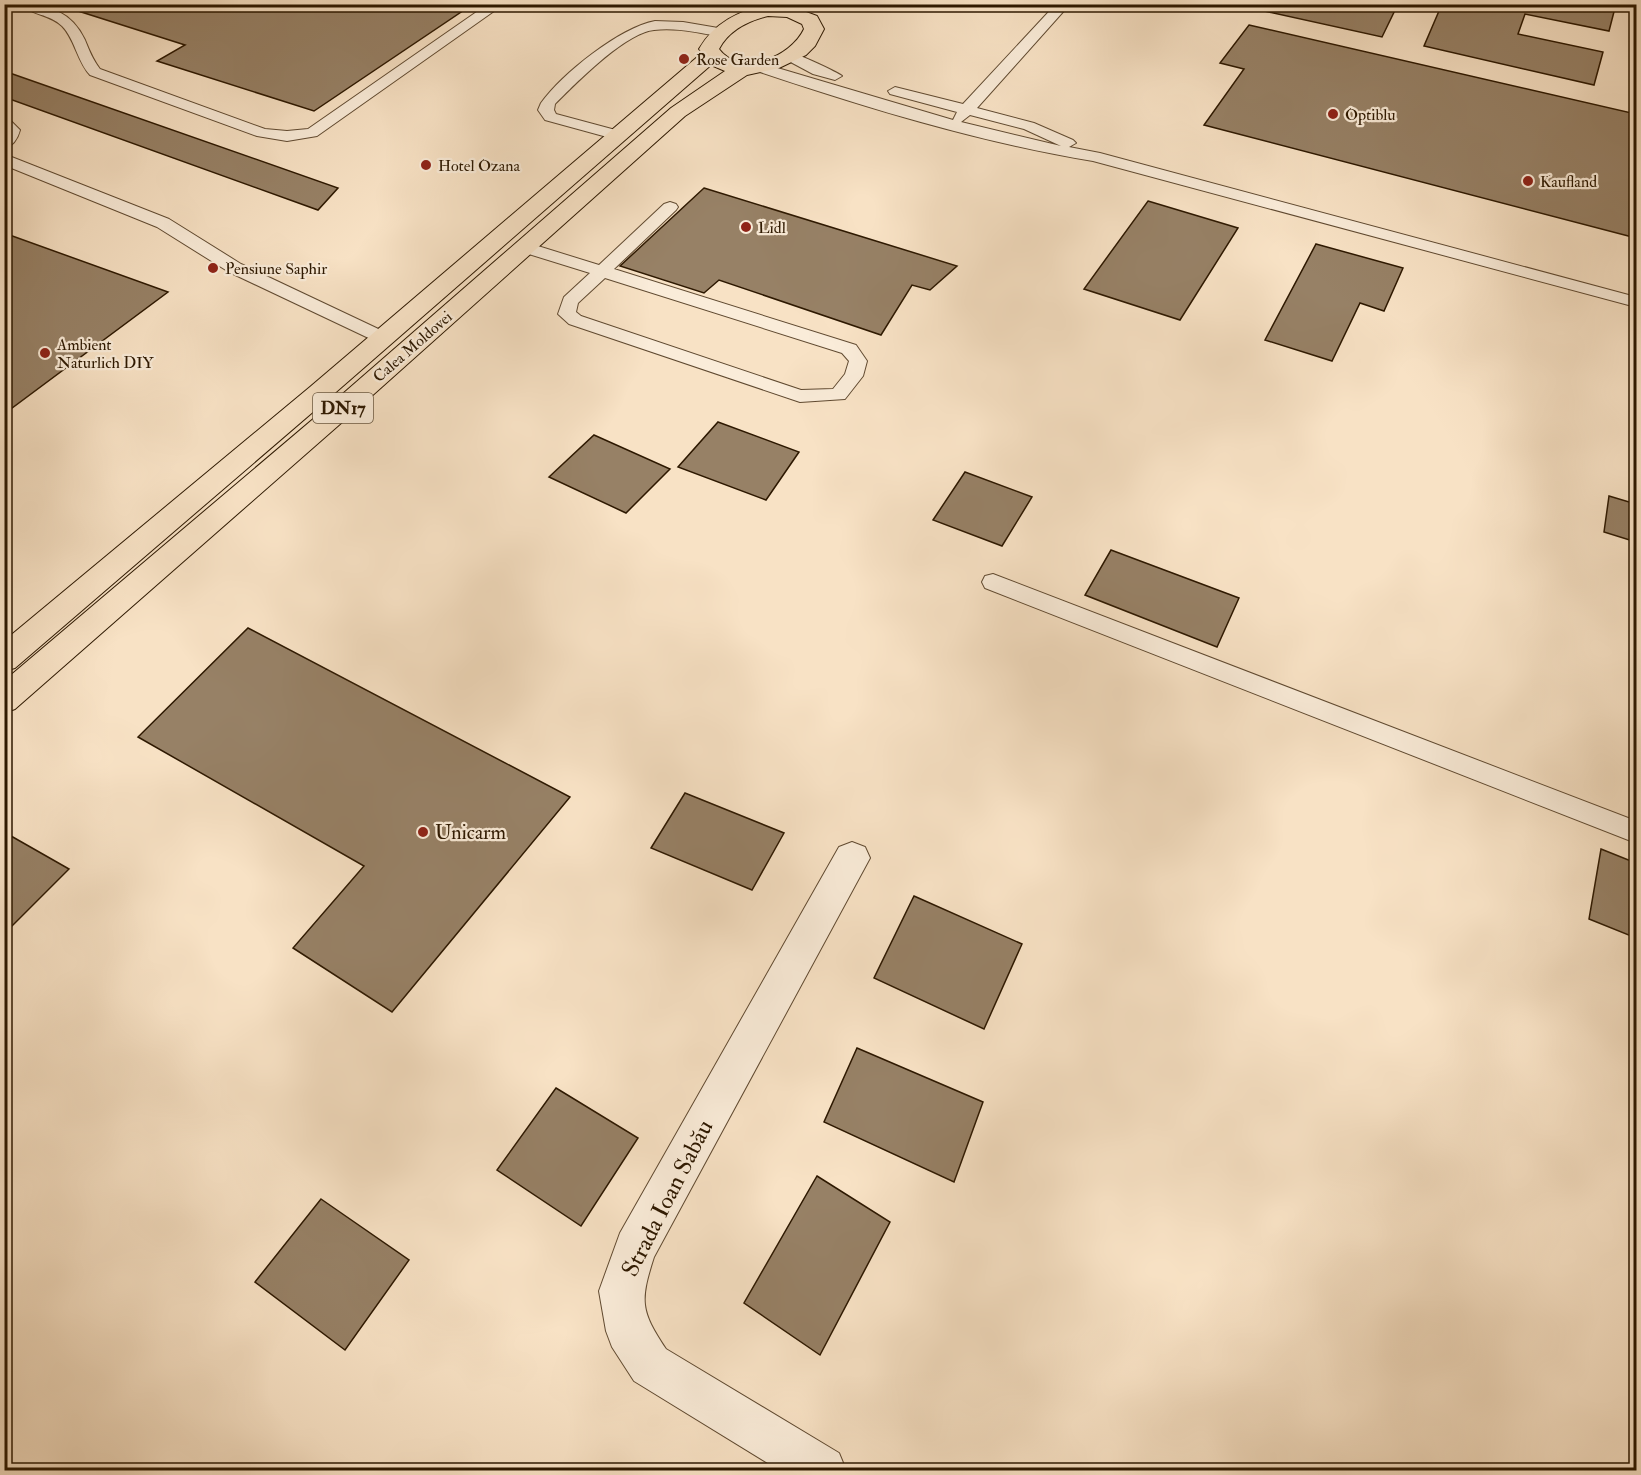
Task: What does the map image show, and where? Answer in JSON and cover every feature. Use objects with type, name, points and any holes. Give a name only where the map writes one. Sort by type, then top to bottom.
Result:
[{"type":"main road","points":[[751,68],[728,66],[717,61],[711,55],[709,48],[719,32],[761,8],[790,12],[815,12],[814,29],[808,41],[790,57]]},
{"type":"main road","name":"Calea Moldovei","points":[[4,659],[383,338],[711,55]]},
{"type":"main road","name":"Calea Moldovei","points":[[4,700],[525,248],[678,112],[751,68],[790,57]]},
{"type":"street","name":"Strada Ioan Sabău","points":[[822,1470],[650,1365],[628,1331],[621,1291],[635,1248],[852,858]]},
{"type":"lane","points":[[27,4],[65,21],[76,35],[88,65],[95,72],[262,133],[287,136],[312,133],[498,4]]},
{"type":"lane","points":[[953,124],[1064,4]]},
{"type":"lane","points":[[618,135],[550,117],[546,110],[548,102],[623,38],[637,30],[645,27],[666,26],[719,32]]},
{"type":"lane","points":[[790,57],[818,71],[853,80]]},
{"type":"lane","points":[[751,68],[1050,150],[1094,156],[1636,302]]},
{"type":"lane","points":[[876,86],[1029,126],[1094,156]]},
{"type":"lane","points":[[4,122],[12,130],[4,144]]},
{"type":"lane","points":[[4,159],[163,223],[235,268],[383,338]]},
{"type":"lane","points":[[525,248],[600,271],[849,349],[858,362],[854,376],[838,395],[800,396],[575,320],[567,314],[570,301],[600,271],[670,207]]},
{"type":"lane","points":[[993,582],[1636,832]]},
{"type":"building","points":[[56,4],[473,4],[314,111],[157,61],[185,45]]},
{"type":"building","points":[[1233,4],[1398,4],[1382,37]]},
{"type":"building","points":[[1442,4],[1616,4],[1609,31],[1525,14],[1518,34],[1603,52],[1594,85],[1424,46]]},
{"type":"building","name":"Kaufland","points":[[1249,25],[1636,114],[1636,238],[1204,125],[1244,69],[1220,63]]},
{"type":"building","points":[[4,71],[338,188],[318,210],[4,97]]},
{"type":"building","name":"Lidl","points":[[704,188],[957,266],[930,290],[912,285],[881,335],[719,280],[704,293],[620,266]]},
{"type":"building","points":[[1148,201],[1238,228],[1180,320],[1084,289]]},
{"type":"building","name":"Ambient Naturlich DIY","points":[[4,233],[168,292],[4,414]]},
{"type":"building","points":[[1316,244],[1403,268],[1384,311],[1360,303],[1332,361],[1265,340]]},
{"type":"building","points":[[718,422],[799,452],[766,500],[678,467]]},
{"type":"building","points":[[594,435],[670,469],[626,513],[549,477]]},
{"type":"building","points":[[965,472],[1032,497],[1002,546],[933,520]]},
{"type":"building","points":[[1609,496],[1636,504],[1636,542],[1604,532]]},
{"type":"building","points":[[1111,550],[1239,598],[1217,647],[1085,595]]},
{"type":"building","name":"Unicarm","points":[[248,628],[570,797],[392,1012],[293,948],[364,866],[138,737]]},
{"type":"building","points":[[685,793],[784,833],[752,890],[651,848]]},
{"type":"building","points":[[4,832],[69,869],[4,934]]},
{"type":"building","points":[[1601,849],[1636,863],[1636,938],[1589,919]]},
{"type":"building","points":[[914,896],[1022,944],[984,1029],[874,978]]},
{"type":"building","points":[[857,1048],[983,1102],[954,1182],[824,1122]]},
{"type":"building","points":[[556,1088],[638,1138],[581,1226],[497,1170]]},
{"type":"building","points":[[817,1176],[890,1222],[820,1355],[744,1303]]},
{"type":"building","points":[[321,1199],[409,1260],[345,1350],[255,1282]]},
{"type":"place","name":"Rose Garden","points":[[684,59]]},
{"type":"place","name":"Optiblu","points":[[1333,114]]},
{"type":"place","name":"Hotel Ozana","points":[[426,165]]},
{"type":"place","name":"Kaufland","points":[[1528,181]]},
{"type":"place","name":"Lidl","points":[[746,227]]},
{"type":"place","name":"Pensiune Saphir","points":[[213,268]]},
{"type":"place","name":"Ambient Naturlich DIY","points":[[45,353]]},
{"type":"place","name":"Unicarm","points":[[423,832]]}]
